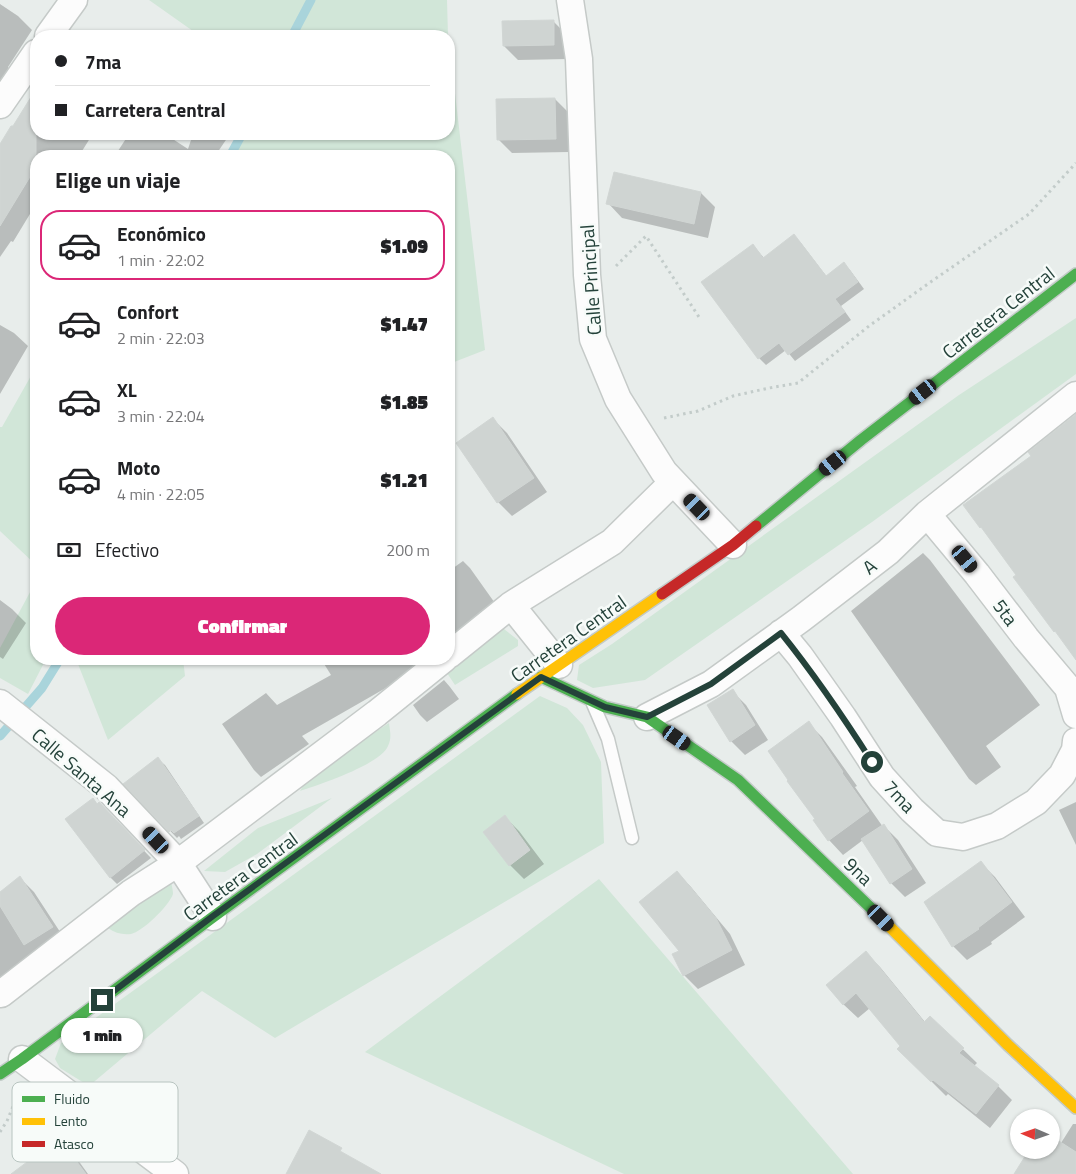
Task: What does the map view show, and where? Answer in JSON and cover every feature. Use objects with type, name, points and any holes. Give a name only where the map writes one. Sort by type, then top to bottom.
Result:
[{"type":"main road","name":"Carretera Central","points":[[0,1074],[213,916],[550,671],[733,545],[861,440],[1076,274]]},
{"type":"main road","points":[[550,671],[591,701],[605,707],[647,717]]},
{"type":"main road","name":"9na","points":[[647,717],[738,780],[867,904],[1008,1045],[1076,1108]]},
{"type":"street","points":[[52,30],[73,0]]},
{"type":"street","name":"Calle Principal","points":[[570,0],[579,59],[587,275],[593,339],[618,399],[664,472],[733,545]]},
{"type":"street","points":[[0,105],[30,62]]},
{"type":"street","name":"A","points":[[647,717],[711,684],[781,633],[888,552],[928,514],[1076,395]]},
{"type":"street","points":[[455,650],[511,605],[612,542],[673,482]]},
{"type":"street","name":"5ta","points":[[928,514],[1068,688],[1076,715]]},
{"type":"street","points":[[511,605],[550,671]]},
{"type":"street","name":"7ma","points":[[781,633],[800,656],[843,717],[882,777],[912,810],[937,833],[963,837],[997,826],[1036,802],[1062,775],[1075,750]]},
{"type":"street","points":[[1,994],[131,893],[178,863],[377,713],[437,665]]},
{"type":"street","name":"Calle Santa Ana","points":[[0,703],[106,788],[178,863],[213,916]]},
{"type":"street","points":[[1075,750],[1076,742]]},
{"type":"street","points":[[22,1059],[53,1082]]},
{"type":"street","points":[[159,1162],[175,1174]]},
{"type":"lane","points":[[591,701],[608,739],[632,838]]},
{"type":"path","points":[[635,426],[698,411],[733,396],[798,383],[869,326],[1029,214],[1076,164]]},
{"type":"path","points":[[589,293],[646,236],[699,317]]},
{"type":"green space","points":[[149,0],[447,0],[448,30],[192,30]]},
{"type":"green space","points":[[455,93],[485,350],[455,362],[455,150],[233,150],[239,140],[455,140]]},
{"type":"green space","points":[[1076,318],[1076,374],[872,522],[645,680],[593,688],[577,680],[579,665],[612,644],[959,395]]},
{"type":"green space","points":[[30,378],[30,559],[0,531],[0,427],[2,427]]},
{"type":"green space","points":[[30,592],[30,665],[43,665],[28,694],[0,678],[0,648]]},
{"type":"green space","points":[[497,625],[518,640],[518,646],[455,685],[443,667],[446,665],[455,665],[455,658]]},
{"type":"green space","points":[[78,665],[184,665],[185,676],[108,740]]},
{"type":"green space","points":[[540,696],[567,708],[583,725],[601,762],[604,843],[275,1038],[202,991],[94,1082],[83,1082],[60,1068],[55,1059],[61,1043]]},
{"type":"green space","points":[[389,723],[388,746],[374,760],[348,773],[300,791],[310,774]]},
{"type":"green space","points":[[332,798],[257,854],[225,872],[204,871],[258,828]]},
{"type":"green space","points":[[599,879],[853,1174],[624,1174],[365,1052]]},
{"type":"green space","points":[[171,882],[173,894],[170,899],[161,911],[142,929],[131,934],[125,934],[108,928],[113,920]]},
{"type":"building","points":[[554,20],[554,45],[503,46],[502,21]]},
{"type":"building","points":[[555,98],[556,139],[497,140],[496,99]]},
{"type":"building","points":[[30,99],[30,140],[36,140],[36,150],[30,150],[30,177],[0,226],[0,144],[11,126],[13,126]]},
{"type":"building","points":[[614,172],[701,192],[694,224],[606,204]]},
{"type":"building","points":[[794,234],[826,276],[844,262],[858,282],[835,299],[845,312],[788,355],[779,343],[758,359],[701,282],[753,244],[763,258]]},
{"type":"building","points":[[1076,414],[1076,660],[1013,577],[1016,575],[963,505],[1031,456],[1028,452]]},
{"type":"building","points":[[493,417],[534,478],[497,503],[456,443]]},
{"type":"building","points":[[733,689],[755,725],[730,742],[707,705]]},
{"type":"building","points":[[809,721],[869,811],[828,841],[768,751]]},
{"type":"building","points":[[158,757],[199,816],[174,833],[171,830],[169,832],[123,784]]},
{"type":"building","points":[[93,798],[145,850],[110,878],[65,819]]},
{"type":"building","points":[[505,815],[530,850],[509,866],[483,832]]},
{"type":"building","points":[[884,824],[912,869],[890,884],[861,839]]},
{"type":"building","points":[[981,861],[1012,902],[979,929],[952,947],[924,902]]},
{"type":"building","points":[[677,871],[716,918],[732,950],[683,976],[672,954],[679,951],[639,902]]},
{"type":"building","points":[[20,876],[53,927],[24,945],[0,906],[0,892]]},
{"type":"building","points":[[866,951],[924,1022],[930,1016],[964,1048],[959,1053],[999,1085],[976,1114],[933,1080],[931,1082],[897,1049],[900,1046],[856,993],[843,1005],[826,985]]},
{"type":"building","points":[[309,1130],[342,1148],[340,1151],[381,1174],[286,1174]]},
{"type":"building","points":[[1060,1142],[1076,1152],[1076,1174],[1014,1174],[1023,1159],[1060,1159]]},
{"type":"building","points":[[27,1162],[77,1162],[86,1174],[11,1174]]},
{"type":"waterway","points":[[295,30],[311,0]]},
{"type":"waterway","points":[[233,150],[239,140]]},
{"type":"waterway","points":[[0,736],[42,688],[56,665]]},
{"type":"traffic: fast","points":[[756,526],[861,440],[1076,274]]},
{"type":"traffic: fast","points":[[541,677],[605,707],[647,717],[738,780],[876,913]]},
{"type":"traffic: fast","points":[[0,1074],[517,694]]},
{"type":"traffic: slow","points":[[517,694],[662,594]]},
{"type":"traffic: slow","points":[[876,913],[1008,1045],[1076,1108]]},
{"type":"traffic: jam","points":[[662,594],[733,545],[756,526]]},
{"type":"route","points":[[102,1000],[213,916],[541,677],[605,707],[647,717],[711,684],[781,633],[800,656],[872,762]]}]
